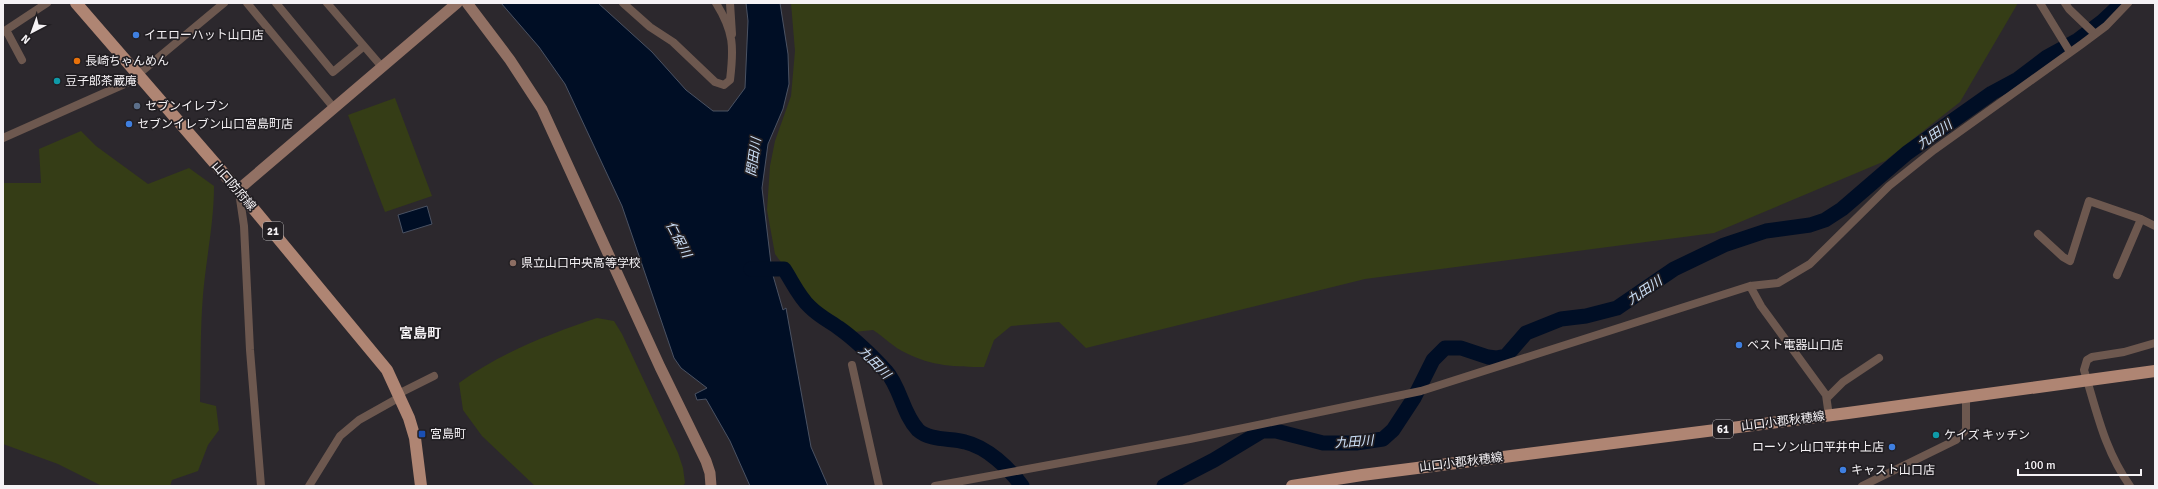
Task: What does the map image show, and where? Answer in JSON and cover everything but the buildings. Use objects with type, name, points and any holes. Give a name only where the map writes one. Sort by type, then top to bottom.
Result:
[{"type":"main road","name":"山口防府線","points":[[76,3],[238,190],[387,370],[415,438],[422,486]]},
{"type":"main road","name":"山口小郡秋穂線","points":[[1292,486],[1362,475],[1966,398],[2155,371]]},
{"type":"street","points":[[22,60],[4,31],[48,3]]},
{"type":"street","points":[[3,138],[129,82],[181,37],[224,3]]},
{"type":"street","points":[[247,3],[334,108]]},
{"type":"street","points":[[276,3],[333,72],[363,47]]},
{"type":"street","points":[[327,3],[363,47],[382,67]]},
{"type":"street","points":[[261,486],[250,350],[244,226],[238,190],[457,3]]},
{"type":"street","points":[[467,3],[510,60],[542,109],[660,367],[706,461],[710,473],[711,486]]},
{"type":"street","points":[[623,3],[650,28],[673,42],[715,82],[724,85],[730,80],[733,51],[731,36],[716,3]]},
{"type":"street","points":[[730,3],[734,32],[731,36]]},
{"type":"street","points":[[2040,3],[2069,49]]},
{"type":"street","points":[[2065,3],[2068,9],[2093,31]]},
{"type":"street","points":[[936,486],[1190,439],[1421,391],[1750,286],[1778,283],[1810,264],[1850,222],[1889,186],[1934,150],[2128,3]]},
{"type":"street","points":[[2038,234],[2063,257],[2070,261],[2089,201],[2140,219],[2155,226]]},
{"type":"street","points":[[2117,275],[2140,219]]},
{"type":"street","points":[[1750,286],[1761,306],[1827,398],[1829,416]]},
{"type":"street","points":[[2130,486],[2108,449],[2084,370],[2085,364],[2087,360],[2092,357],[2124,352],[2155,343]]},
{"type":"street","points":[[1827,398],[1843,382],[1879,358]]},
{"type":"street","points":[[852,365],[879,486]]},
{"type":"street","points":[[309,486],[340,436],[359,420],[434,376]]},
{"type":"street","points":[[1862,486],[1956,440],[1966,430],[1966,398]]},
{"type":"green space","points":[[791,3],[2018,3],[1960,102],[1885,161],[1714,233],[1365,279],[1086,348],[1059,322],[1011,326],[994,340],[984,367],[964,367],[934,363],[915,357],[902,351],[873,330],[854,332],[813,306],[775,254],[767,210],[770,166],[775,141],[791,96],[795,51]]},
{"type":"green space","points":[[395,98],[432,196],[385,212],[348,115]]},
{"type":"green space","points":[[81,131],[96,146],[148,184],[189,168],[214,186],[213,214],[202,308],[200,402],[216,406],[219,430],[208,445],[198,471],[172,480],[170,486],[102,486],[58,464],[3,444],[3,183],[41,183],[39,149]]},
{"type":"green space","points":[[597,318],[614,321],[622,334],[678,453],[683,468],[685,483],[683,486],[535,486],[482,436],[463,410],[459,383],[475,372],[525,345]]},
{"type":"water","points":[[501,3],[598,3],[652,52],[686,90],[713,111],[728,111],[745,88],[748,21],[746,3],[780,3],[788,54],[789,84],[783,109],[768,144],[762,188],[772,272],[783,310],[786,308],[811,447],[828,486],[750,486],[730,441],[706,399],[697,400],[695,394],[707,388],[681,368],[674,358],[622,206],[565,84],[539,47]]},
{"type":"water","points":[[427,206],[432,224],[403,233],[398,215]]},
{"type":"waterway","name":"九田川","points":[[1164,486],[1214,460],[1262,431],[1276,431],[1323,443],[1356,443],[1383,439],[1393,430],[1414,398],[1433,360],[1445,348],[1461,348],[1488,357],[1496,358],[1506,356],[1526,333],[1561,319],[1586,316],[1617,308],[1674,269],[1724,245],[1766,231],[1810,225],[1825,220],[1842,209],[1907,153],[1992,93],[2018,79],[2047,57],[2078,40],[2103,21],[2122,3]]},
{"type":"waterway","name":"九田川","points":[[751,269],[784,269],[806,303],[820,316],[852,338],[886,371],[895,385],[908,416],[918,430],[923,434],[934,438],[965,442],[981,448],[1004,465],[1022,486]]},
{"type":"place","name":"イエローハット山口店","points":[[136,35]]},
{"type":"place","name":"長崎ちゃんめん","points":[[77,61]]},
{"type":"place","name":"豆子郎茶蔵庵","points":[[57,81]]},
{"type":"place","name":"セブンイレブン","points":[[137,106]]},
{"type":"place","name":"セブンイレブン山口宮島町店","points":[[129,124]]},
{"type":"place","name":"県立山口中央高等学校","points":[[513,263]]},
{"type":"place","name":"ベスト電器山口店","points":[[1739,345]]},
{"type":"place","name":"宮島町","points":[[422,434]]},
{"type":"place","name":"ケイズ キッチン","points":[[1936,435]]},
{"type":"place","name":"ローソン山口平井中上店","points":[[1892,447]]},
{"type":"place","name":"キャスト山口店","points":[[1843,470]]},
{"type":"district","name":"宮島町","points":[[420,333]]},
{"type":"water label","name":"問田川","points":[[753,157]]},
{"type":"water label","name":"仁保川","points":[[679,239]]}]
